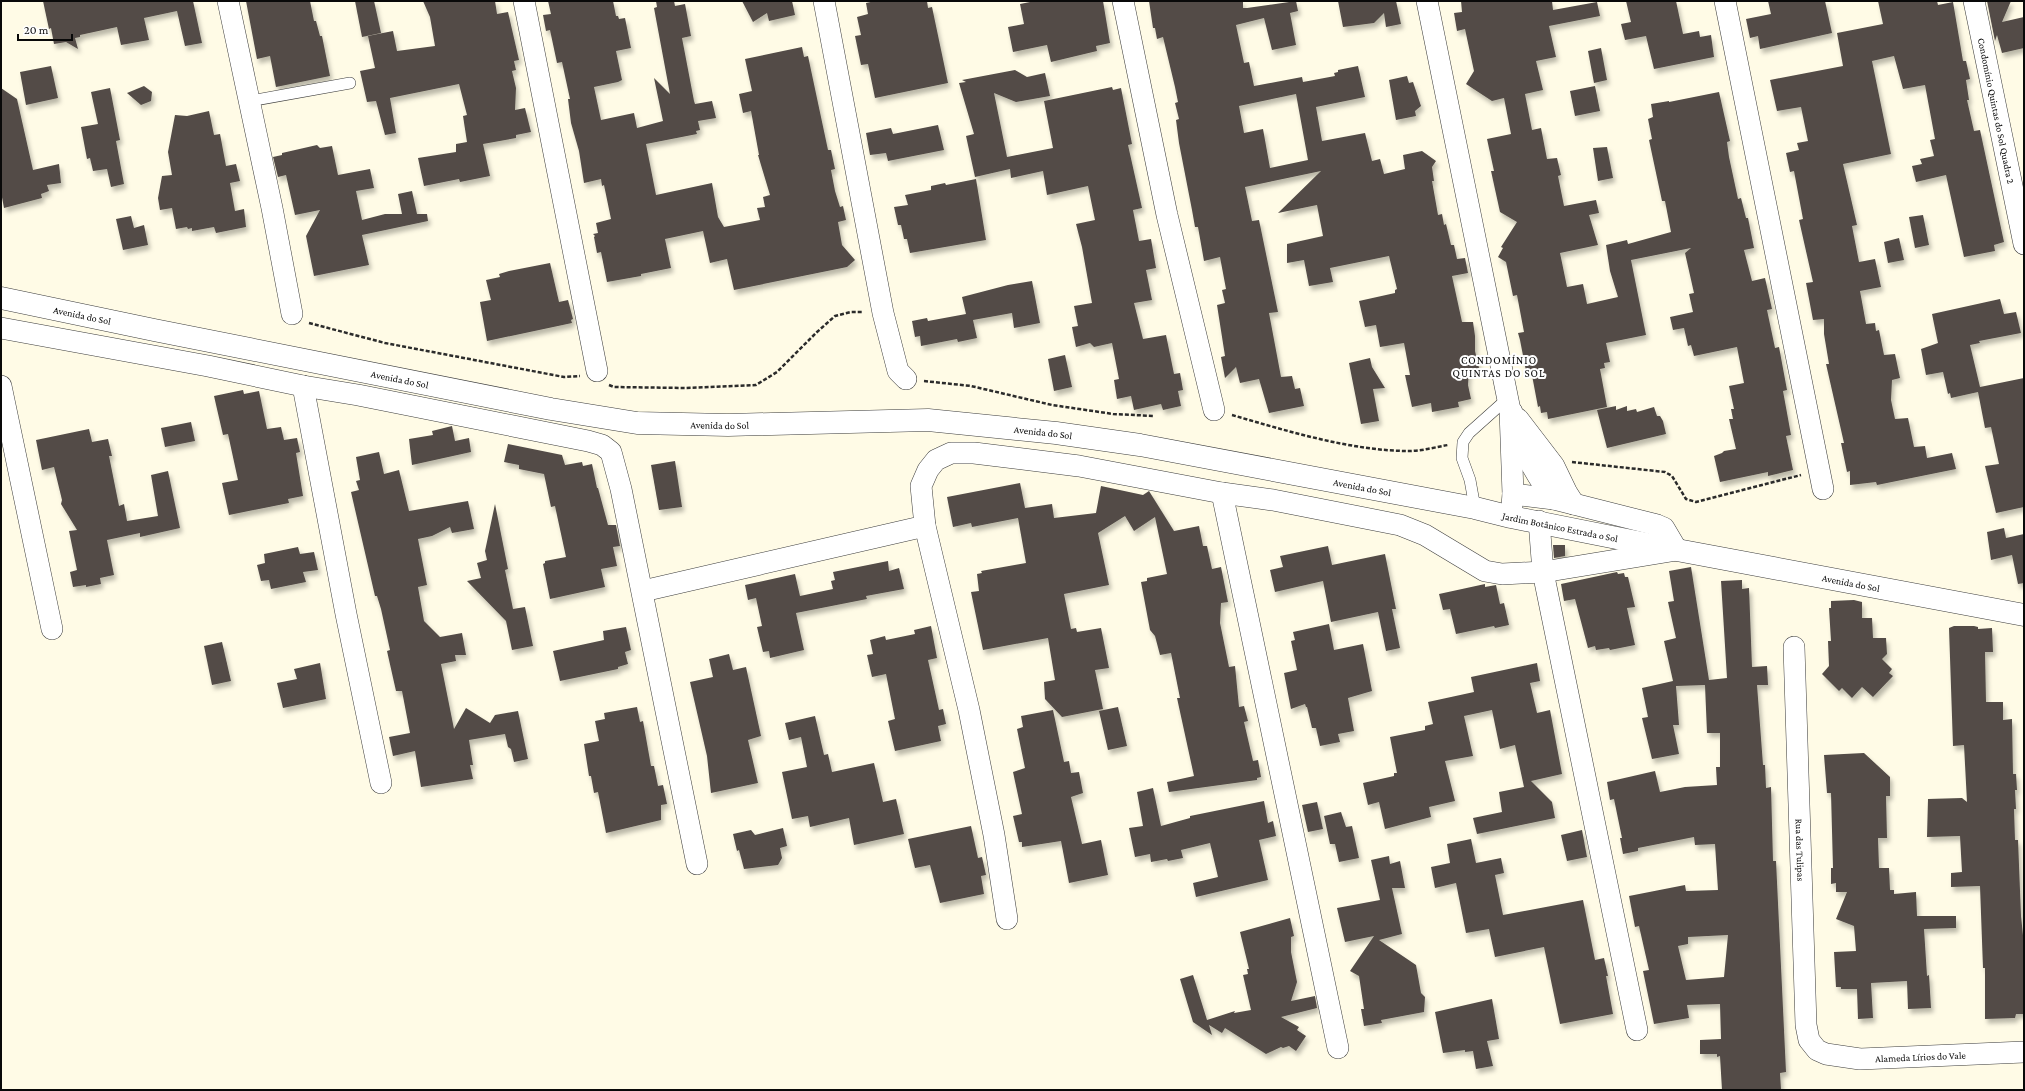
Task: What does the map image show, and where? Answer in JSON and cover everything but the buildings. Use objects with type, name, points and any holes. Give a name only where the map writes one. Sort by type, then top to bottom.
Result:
[{"type":"street","points":[[228,1],[250,101],[292,314]]},
{"type":"street","points":[[524,1],[597,371]]},
{"type":"street","points":[[824,1],[883,313],[898,371],[906,379]]},
{"type":"street","points":[[1123,1],[1167,215],[1214,410]]},
{"type":"street","points":[[1427,1],[1510,407],[1526,456],[1532,469],[1564,502]]},
{"type":"street","points":[[1725,1],[1821,479]]},
{"type":"street","name":"Condomínio Quintas do Sol Quadra 2","points":[[1974,1],[2024,244]]},
{"type":"street","name":"Avenida do Sol","points":[[1,298],[551,409],[631,422],[674,425],[728,425],[928,420],[1056,433],[1140,445],[1443,502]]},
{"type":"street","points":[[1,328],[216,368],[303,386],[358,395],[588,441],[607,448],[614,460],[643,591],[697,864]]},
{"type":"street","points":[[1,386],[52,629]]},
{"type":"street","points":[[303,386],[346,614],[381,783]]},
{"type":"street","points":[[1510,407],[1554,466],[1567,493],[1564,502]]},
{"type":"street","points":[[1510,407],[1512,494],[1511,517]]},
{"type":"street","points":[[1007,919],[994,835],[969,710],[925,526],[921,486],[928,470],[936,460],[951,453],[1010,456],[1079,466],[1222,493],[1273,500],[1400,525],[1425,535],[1485,571],[1502,574],[1527,571],[1543,572],[1677,550],[1664,528],[1657,525],[1564,502],[1512,494]]},
{"type":"street","points":[[1222,493],[1278,754],[1338,1048]]},
{"type":"street","name":"Jardim Botânico Estrada o Sol","points":[[1443,502],[1677,550]]},
{"type":"street","points":[[1539,521],[1543,572],[1637,1030]]},
{"type":"street","points":[[643,591],[925,526]]},
{"type":"street","name":"Avenida do Sol","points":[[1677,550],[2024,615]]},
{"type":"street","name":"Rua das Tulipas","points":[[1794,647],[1806,1025],[1809,1040],[1817,1050]]},
{"type":"street","name":"Alameda Lírios do Vale","points":[[1817,1050],[1826,1054],[1860,1059],[2024,1052]]},
{"type":"lane","points":[[250,101],[350,83]]},
{"type":"lane","points":[[1475,508],[1470,480],[1462,458],[1463,442],[1469,433],[1510,407]]},
{"type":"path","points":[[292,314],[310,324],[385,343],[564,377],[583,376],[597,371],[603,382],[614,387],[685,388],[756,385],[777,372],[835,316],[851,312],[883,313]]},
{"type":"path","points":[[906,379],[972,386],[1052,405],[1105,413],[1154,416]]},
{"type":"path","points":[[1214,410],[1296,434],[1381,450],[1411,452],[1463,442]]},
{"type":"path","points":[[1554,466],[1573,461],[1666,472],[1672,476],[1686,499],[1696,502],[1821,479]]},
{"type":"district","name":"CONDOMÍNIO QUINTAS DO SOL","points":[[1499,366]]}]
